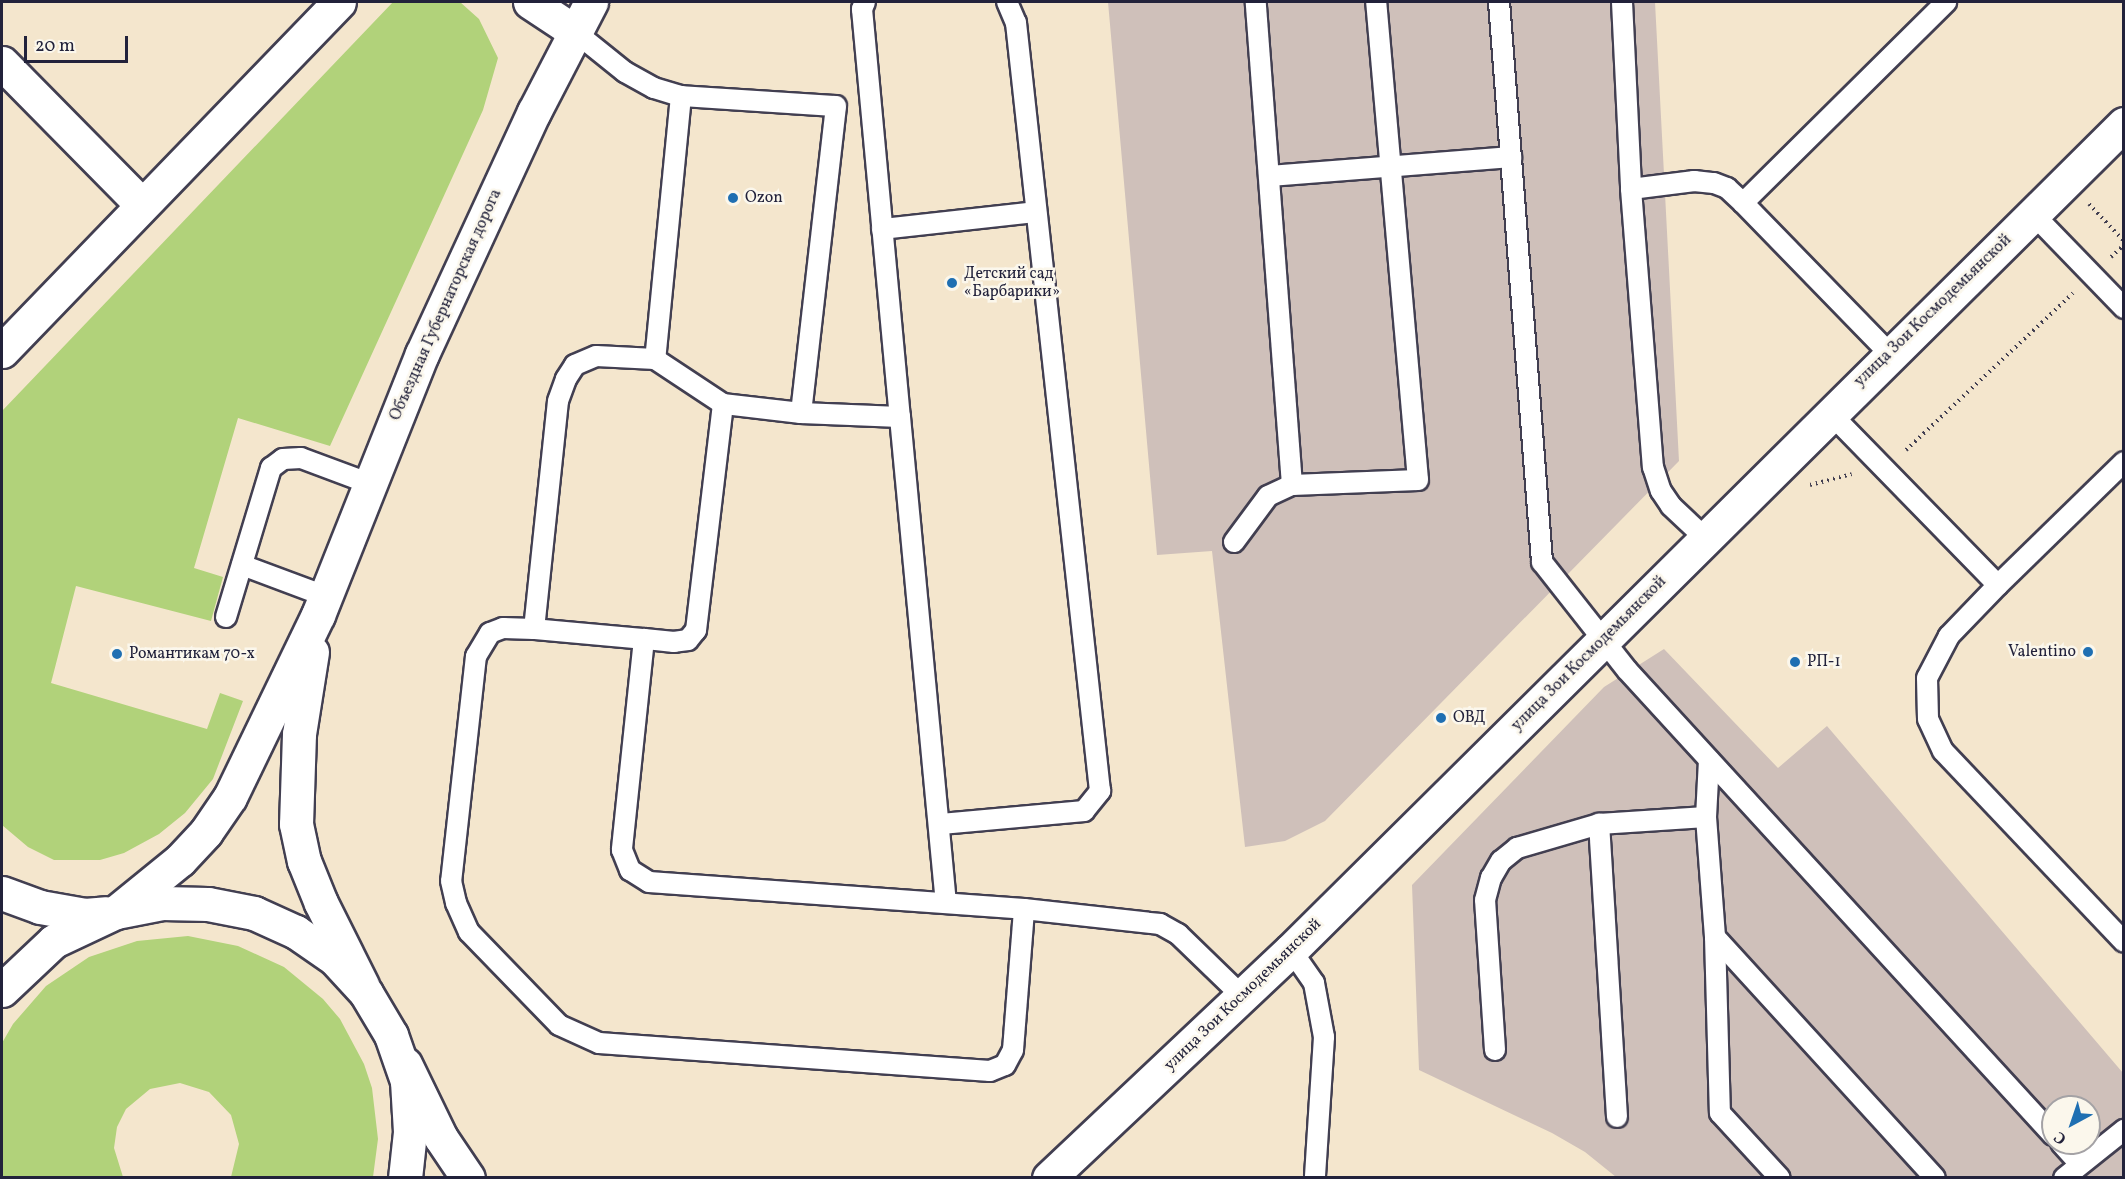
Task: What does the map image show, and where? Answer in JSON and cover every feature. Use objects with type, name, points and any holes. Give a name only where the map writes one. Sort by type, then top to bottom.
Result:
[{"type":"street","points":[[2,351],[141,204],[339,2]]},
{"type":"street","points":[[530,2],[574,31]]},
{"type":"street","name":"Объездная Губернаторская дорога","points":[[321,606],[368,483],[437,322],[574,31],[591,2]]},
{"type":"street","points":[[2,63],[141,204]]},
{"type":"street","name":"улица Зои Космодемьянской","points":[[1048,1178],[1291,950],[2124,124]]},
{"type":"street","points":[[2,990],[54,941],[116,912],[180,860],[230,797],[321,606]]},
{"type":"street","points":[[321,606],[298,734],[296,824],[304,861],[321,903],[366,993],[391,1035],[441,1138],[468,1178]]},
{"type":"street","points":[[2,893],[40,907],[85,915],[116,912],[162,903],[208,904],[254,913],[296,932],[334,959],[366,993]]},
{"type":"street","points":[[391,1035],[407,1081],[410,1132],[405,1178]]},
{"type":"lane","points":[[865,2],[862,9],[870,107],[941,824],[946,902]]},
{"type":"lane","points":[[941,824],[1083,811],[1100,791],[1016,23],[1007,2]]},
{"type":"lane","points":[[1256,2],[1293,485]]},
{"type":"lane","points":[[1234,542],[1268,496],[1293,485],[1418,480],[1376,2]]},
{"type":"lane","points":[[1499,2],[1542,561],[1602,641],[2041,1122]]},
{"type":"lane","points":[[1622,2],[1631,189],[1653,467],[1661,491],[1671,506],[1705,538]]},
{"type":"lane","points":[[1743,203],[1946,2]]},
{"type":"lane","points":[[574,31],[625,72],[654,88],[681,96],[870,107]]},
{"type":"lane","points":[[655,359],[681,96]]},
{"type":"lane","points":[[801,413],[836,106]]},
{"type":"lane","points":[[1270,176],[1511,157]]},
{"type":"lane","points":[[1631,189],[1694,181],[1714,183],[1727,188],[1890,354]]},
{"type":"lane","points":[[882,229],[1036,212]]},
{"type":"lane","points":[[2033,214],[2124,308]]},
{"type":"lane","points":[[534,629],[558,401],[566,379],[575,365],[596,356],[655,359],[723,404],[801,413],[900,417]]},
{"type":"lane","points":[[723,404],[696,630],[688,640],[674,642],[502,628],[490,633],[476,656],[451,881],[470,932],[559,1024],[577,1036],[599,1043],[990,1071],[1005,1065],[1014,1050],[1024,909]]},
{"type":"lane","points":[[1830,413],[1998,585]]},
{"type":"lane","points":[[226,617],[271,468],[283,459],[301,458],[368,483]]},
{"type":"lane","points":[[2123,463],[1949,636],[1938,653],[1927,678],[1928,719],[1942,751],[2124,942]]},
{"type":"lane","points":[[242,565],[321,606]]},
{"type":"lane","points":[[644,639],[622,850],[630,870],[649,882],[946,902],[1160,924],[1178,934],[1242,996]]},
{"type":"lane","points":[[1709,760],[1706,817],[1715,937],[1720,1113],[1780,1178]]},
{"type":"lane","points":[[1495,1050],[1485,900],[1491,878],[1502,861],[1517,848],[1599,824],[1706,817]]},
{"type":"lane","points":[[1599,824],[1617,1117]]},
{"type":"lane","points":[[1715,937],[1935,1178]]},
{"type":"lane","points":[[1291,950],[1314,983],[1324,1037],[1315,1178]]},
{"type":"lane","points":[[2064,1178],[2079,1163],[2124,1130]]},
{"type":"lane","points":[[2072,1155],[2079,1163]]},
{"type":"path","points":[[2083,199],[2124,241]]},
{"type":"shaded area","points":[[1108,2],[1655,2],[1679,461],[1325,821],[1285,841],[1245,847],[1212,551],[1157,555]]},
{"type":"shaded area","points":[[1664,649],[1778,768],[1827,726],[2123,1073],[2123,1177],[1616,1177],[1585,1152],[1552,1133],[1419,1070],[1412,885],[1604,687]]},
{"type":"green space","points":[[393,2],[460,2],[479,19],[498,58],[483,110],[330,446],[238,418],[194,568],[223,577],[211,621],[76,586],[51,683],[207,729],[220,693],[243,701],[213,779],[185,813],[159,834],[124,853],[100,860],[54,860],[28,847],[2,825],[2,411]]},
{"type":"green space","points":[[188,936],[238,946],[284,967],[323,999],[340,1019],[364,1064],[372,1088],[378,1139],[373,1177],[231,1177],[239,1144],[231,1115],[209,1092],[180,1083],[150,1089],[126,1109],[117,1127],[114,1148],[123,1177],[2,1177],[2,1043],[13,1024],[46,986],[89,957],[137,941]]},
{"type":"place","name":"Ozon","points":[[733,198]]},
{"type":"place","name":"Детский сад «Барбарики»","points":[[952,283]]},
{"type":"place","name":"Valentino","points":[[2088,652]]},
{"type":"place","name":"Романтикам 70-х","points":[[117,654]]},
{"type":"place","name":"РП-1","points":[[1795,662]]},
{"type":"place","name":"ОВД","points":[[1441,718]]}]
